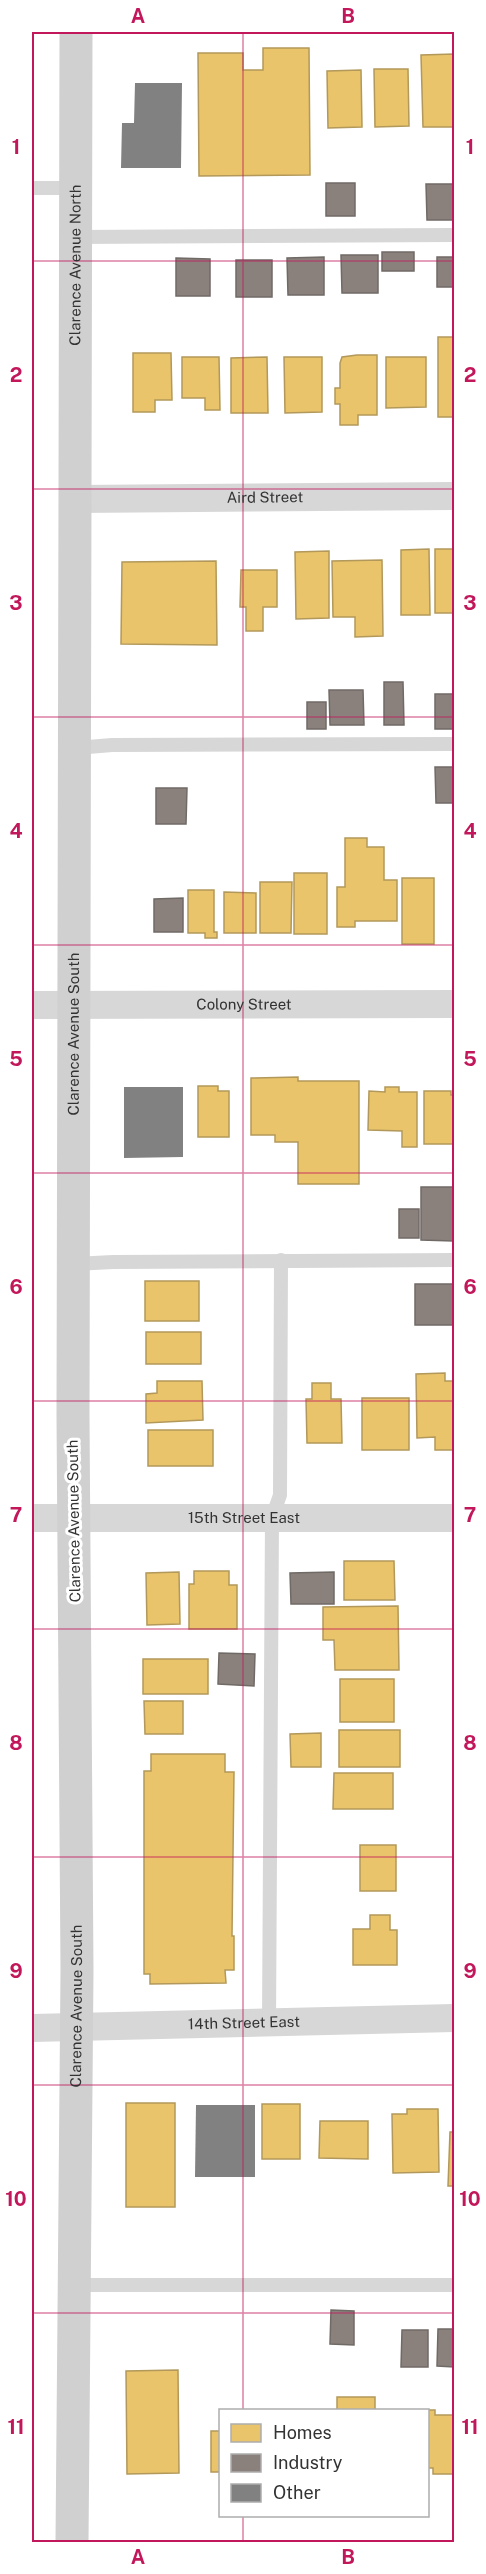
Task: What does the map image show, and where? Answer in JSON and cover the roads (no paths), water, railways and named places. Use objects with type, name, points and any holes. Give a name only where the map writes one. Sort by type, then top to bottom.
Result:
[{"type":"main road","name":"Clarence Avenue North","points":[[76,32],[76,499]]},
{"type":"main road","name":"Clarence Avenue South","points":[[72,2542],[76,2028],[74,1264],[76,499]]},
{"type":"street","name":"Aird Street","points":[[76,499],[454,496]]},
{"type":"street","name":"Colony Street","points":[[32,1005],[454,1004]]},
{"type":"street","name":"15th Street East","points":[[32,1518],[454,1518]]},
{"type":"street","name":"14th Street East","points":[[32,2028],[454,2018]]},
{"type":"lane","points":[[32,188],[75,188]]},
{"type":"lane","points":[[75,237],[454,235]]},
{"type":"lane","points":[[76,748],[112,745],[454,744]]},
{"type":"lane","points":[[74,1264],[281,1260],[454,1260]]},
{"type":"lane","points":[[269,2021],[272,1518],[280,1495],[281,1260]]},
{"type":"lane","points":[[74,2285],[454,2285]]}]
